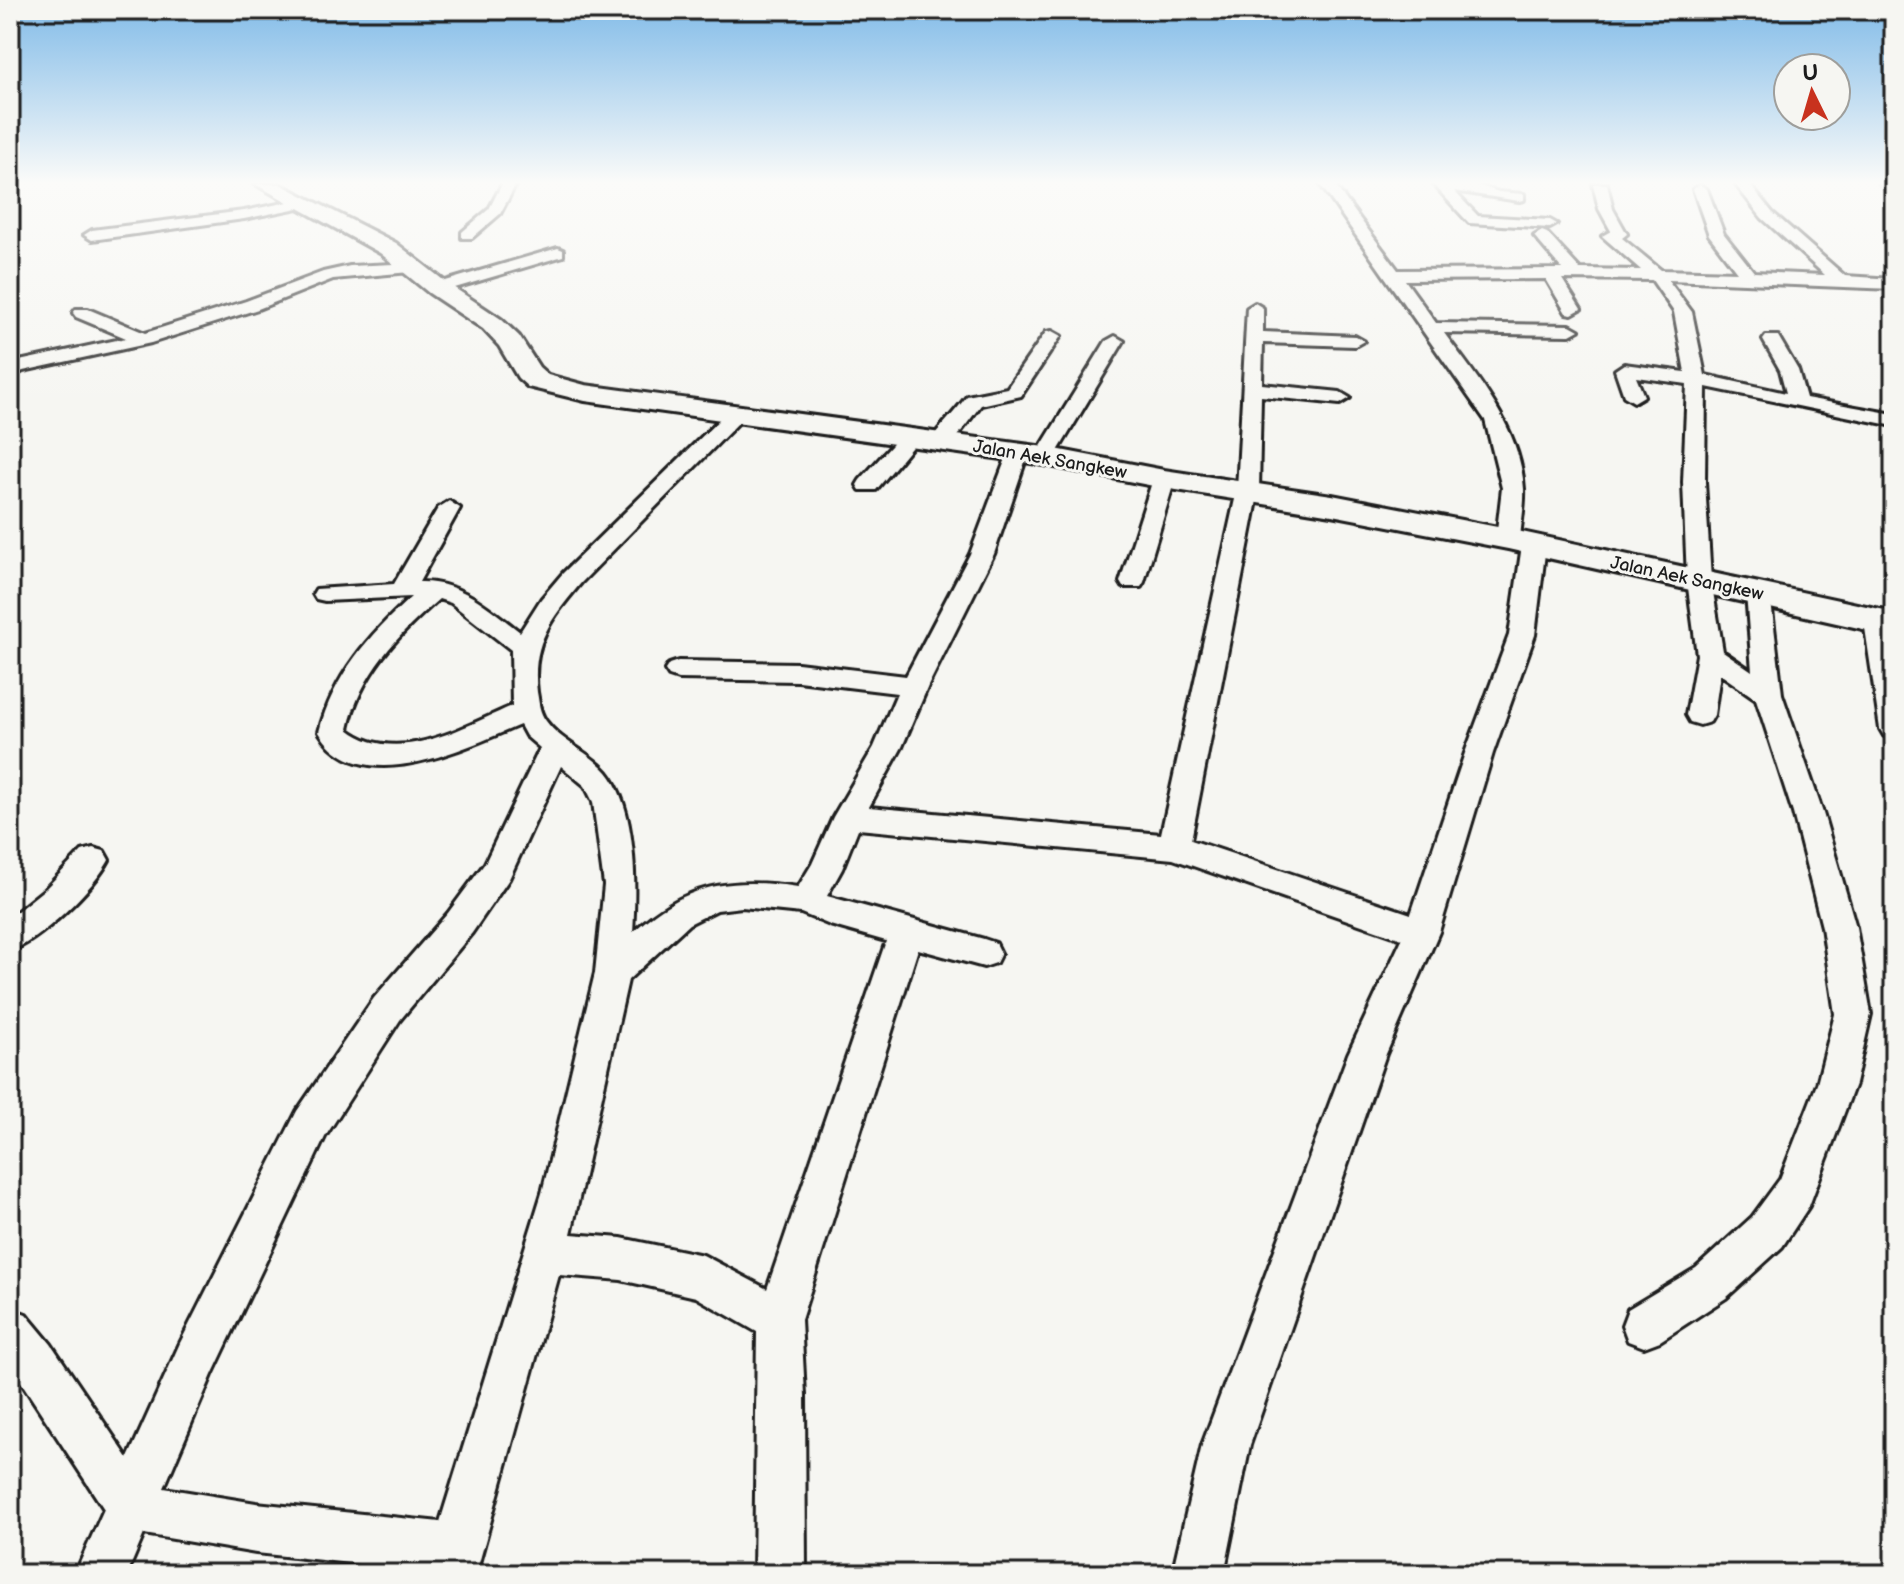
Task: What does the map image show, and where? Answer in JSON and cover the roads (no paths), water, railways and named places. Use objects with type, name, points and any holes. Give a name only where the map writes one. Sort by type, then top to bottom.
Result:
[{"type":"street","name":"Jalan Aek Sangkew","points":[[401,258],[492,324],[510,342],[528,372],[538,381],[585,393],[1031,454],[1164,479],[1248,490],[1521,542],[1885,623]]},
{"type":"street","points":[[10,372],[17,367],[145,339],[236,312],[329,275],[350,271],[426,278],[532,258]]},
{"type":"street","points":[[1198,1574],[1226,1445],[1367,1054],[1422,932],[1479,753],[1522,635],[1521,542],[1506,453],[1495,420],[1379,258]]},
{"type":"street","points":[[1564,258],[1574,273]]},
{"type":"street","points":[[1637,258],[1656,274],[1683,312],[1696,379],[1698,411],[1694,482],[1699,580],[1710,655],[1700,715]]},
{"type":"street","points":[[1735,258],[1749,276]]},
{"type":"street","points":[[1815,258],[1840,280]]},
{"type":"street","points":[[1551,274],[1572,309]]},
{"type":"street","points":[[1391,275],[1656,274],[1894,284]]},
{"type":"street","points":[[1174,847],[1248,490],[1255,308]]},
{"type":"street","points":[[82,313],[145,339]]},
{"type":"street","points":[[1429,328],[1570,330]]},
{"type":"street","points":[[868,485],[924,439],[953,429],[974,400],[1014,392],[1052,336]]},
{"type":"street","points":[[1254,337],[1355,341]]},
{"type":"street","points":[[1772,340],[1789,370],[1798,402]]},
{"type":"street","points":[[806,901],[826,869],[848,817],[888,747],[914,686],[1031,454],[1115,341]]},
{"type":"street","points":[[1634,396],[1624,370],[1696,379],[1894,420]]},
{"type":"street","points":[[1252,389],[1340,398]]},
{"type":"street","points":[[10,1330],[35,1360],[132,1507],[453,1562],[562,1193],[612,973],[620,885],[608,802],[596,779],[536,729],[526,711],[524,647],[550,604],[572,578],[736,414]]},
{"type":"street","points":[[1132,582],[1164,479]]},
{"type":"street","points":[[403,589],[449,508]]},
{"type":"street","points":[[325,594],[436,589],[460,598],[524,647]]},
{"type":"street","points":[[436,589],[408,612],[358,672],[336,711],[333,732],[344,745],[365,754],[392,757],[414,755],[526,711]]},
{"type":"street","points":[[1644,1325],[1711,1283],[1767,1232],[1795,1192],[1836,1084],[1853,1014],[1835,912],[1808,813],[1768,694],[1758,593]]},
{"type":"street","points":[[1885,623],[1894,729]]},
{"type":"street","points":[[1710,655],[1768,694]]},
{"type":"street","points":[[678,670],[798,672],[914,686]]},
{"type":"street","points":[[101,1574],[196,1359],[311,1124],[387,1009],[478,900],[498,870],[555,747]]},
{"type":"street","points":[[848,817],[1174,847],[1422,932]]},
{"type":"street","points":[[10,937],[58,897],[93,860]]},
{"type":"street","points":[[612,973],[680,911],[721,894],[762,893],[806,901],[830,912],[984,953]]},
{"type":"street","points":[[780,1574],[782,1395],[779,1320],[906,933]]},
{"type":"street","points":[[545,1253],[621,1259],[703,1277],[779,1320]]}]
